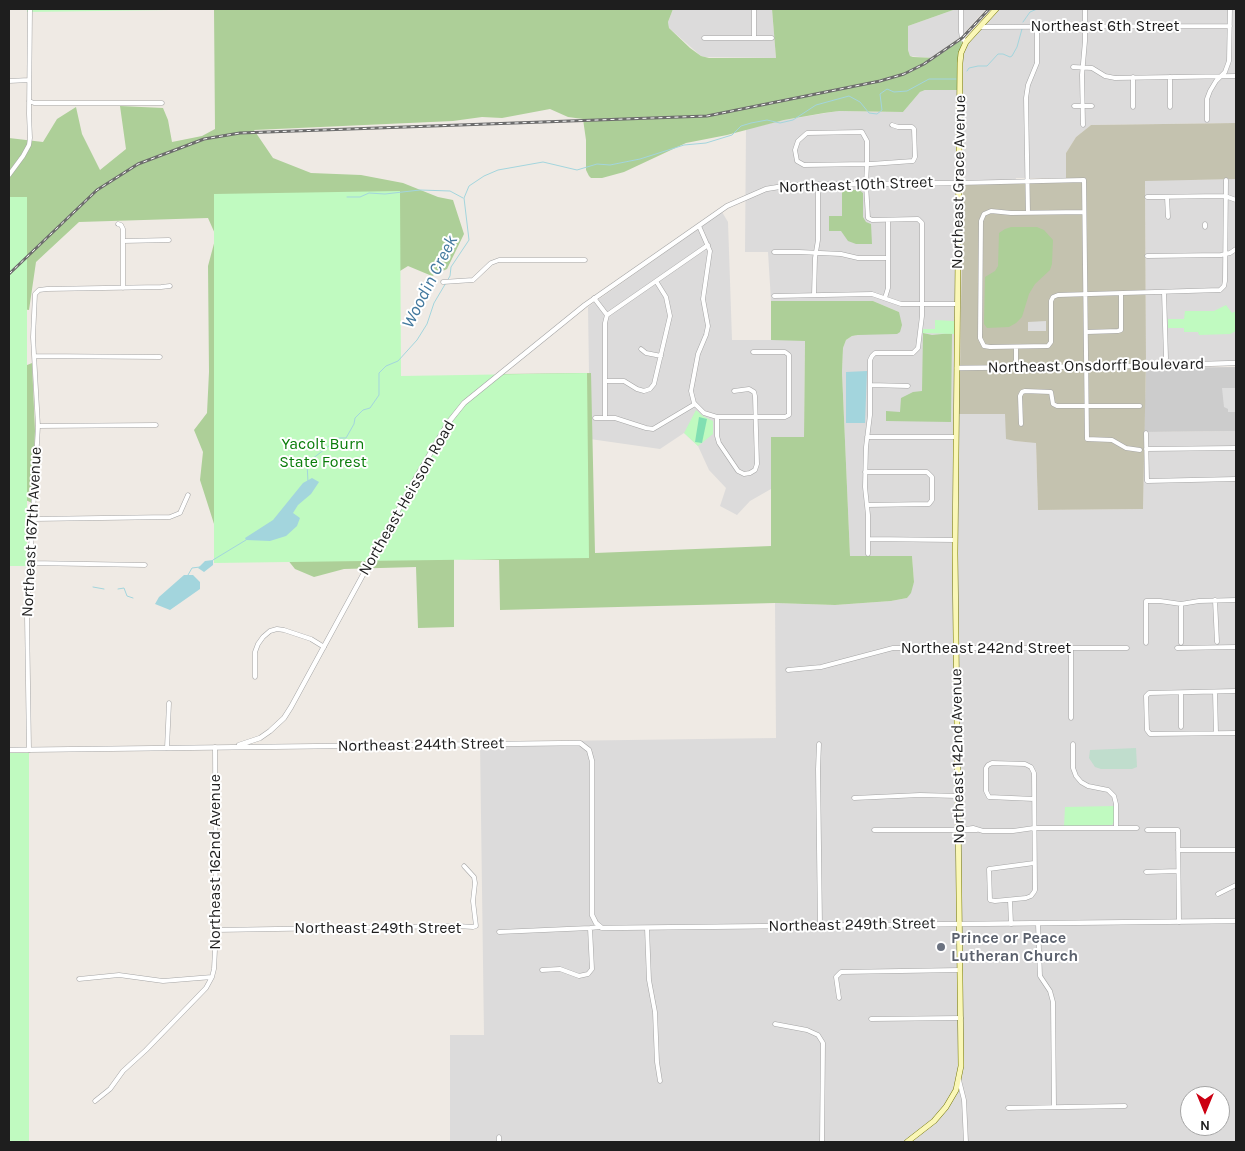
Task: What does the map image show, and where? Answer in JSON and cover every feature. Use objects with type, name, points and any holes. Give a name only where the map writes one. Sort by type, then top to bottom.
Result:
[{"type":"main road","points":[[966,42],[996,9]]},
{"type":"main road","name":"Northeast Grace Avenue","points":[[956,368],[960,63],[961,54],[966,42]]},
{"type":"main road","name":"Northeast 142nd Avenue","points":[[956,368],[955,540],[962,1058],[959,1080]]},
{"type":"main road","points":[[907,1142],[939,1116],[952,1097],[959,1080]]},
{"type":"street","points":[[754,9],[754,38]]},
{"type":"street","points":[[961,9],[961,32],[962,38],[966,42]]},
{"type":"street","points":[[1083,124],[1082,67],[1085,9]]},
{"type":"street","points":[[1207,120],[1208,95],[1213,84],[1226,70],[1229,61],[1230,9]]},
{"type":"street","points":[[10,173],[30,145],[30,10]]},
{"type":"street","points":[[1028,213],[1026,98],[1028,85],[1037,62],[1037,26]]},
{"type":"street","name":"Northeast 6th Street","points":[[981,27],[1230,26]]},
{"type":"street","points":[[704,38],[772,38]]},
{"type":"street","points":[[1074,67],[1092,68],[1107,77],[1236,76]]},
{"type":"street","points":[[1133,77],[1133,107]]},
{"type":"street","points":[[1170,77],[1170,107]]},
{"type":"street","points":[[9,81],[30,80]]},
{"type":"street","points":[[29,101],[34,103],[162,104]]},
{"type":"street","points":[[1074,106],[1092,106]]},
{"type":"street","points":[[868,554],[865,472],[870,415],[870,360],[872,355],[877,353],[913,353],[916,351],[922,304],[922,225],[920,220],[916,219],[872,220],[868,218],[866,184],[867,164],[867,141],[865,134],[859,131],[812,132],[805,134],[799,139],[795,156],[799,163],[804,165],[867,164],[913,162],[915,157],[914,129],[912,127],[892,125]]},
{"type":"street","name":"Northeast 10th Street","points":[[699,226],[727,206],[766,189],[778,186],[818,184],[1084,180],[1084,212]]},
{"type":"street","points":[[1140,450],[1131,450],[1112,440],[1088,439],[1087,332],[1086,294],[1084,212],[1028,213],[990,211],[984,214],[982,219],[980,340],[988,347],[1046,346],[1050,345],[1051,304],[1053,297],[1061,294],[1086,294],[1122,294],[1220,290],[1225,283],[1226,180]]},
{"type":"street","points":[[814,294],[818,240],[818,184]]},
{"type":"street","points":[[1147,197],[1225,196],[1236,200]]},
{"type":"street","points":[[1168,197],[1168,217]]},
{"type":"street","points":[[885,298],[888,288],[888,220]]},
{"type":"street","points":[[118,224],[123,229],[123,288],[170,286]]},
{"type":"street","points":[[699,226],[710,254],[702,299],[708,329],[698,354],[691,386],[691,396],[695,404],[707,415],[717,417],[785,417],[789,415],[790,357],[785,352],[753,352]]},
{"type":"street","name":"Northeast Heisson Road","points":[[231,747],[260,738],[275,726],[287,712],[413,482],[448,423],[464,403],[594,298],[699,226]]},
{"type":"street","points":[[123,241],[168,240]]},
{"type":"street","points":[[605,418],[605,323],[607,315],[708,245]]},
{"type":"street","points":[[1147,256],[1225,254],[1236,249]]},
{"type":"street","points":[[774,252],[795,251],[841,254],[858,258],[888,258]]},
{"type":"street","points":[[443,282],[473,280],[492,263],[499,260],[585,260]]},
{"type":"street","points":[[606,381],[624,381],[637,389],[646,391],[654,386],[670,316],[666,297],[656,282]]},
{"type":"street","name":"Northeast 167th Avenue","points":[[29,750],[27,594],[34,519],[38,426],[33,337],[35,294],[39,290],[123,288]]},
{"type":"street","points":[[1164,292],[1165,362]]},
{"type":"street","points":[[774,296],[872,294],[902,304],[957,304]]},
{"type":"street","points":[[1087,332],[1121,330],[1122,294]]},
{"type":"street","points":[[594,298],[607,315]]},
{"type":"street","points":[[1016,347],[1016,368]]},
{"type":"street","points":[[641,349],[646,353],[661,356]]},
{"type":"street","points":[[35,356],[160,357]]},
{"type":"street","name":"Northeast Onsdorff Boulevard","points":[[956,368],[1087,367],[1165,362],[1236,363]]},
{"type":"street","points":[[870,385],[908,386]]},
{"type":"street","points":[[717,417],[719,443],[738,471],[746,474],[753,472],[757,464],[754,392],[747,388],[734,391]]},
{"type":"street","points":[[1021,424],[1022,392],[1025,391],[1051,392],[1054,405],[1140,406]]},
{"type":"street","points":[[595,418],[615,418],[653,429],[695,404]]},
{"type":"street","points":[[38,426],[156,424]]},
{"type":"street","points":[[1146,433],[1146,481],[1236,479]]},
{"type":"street","points":[[867,438],[956,438]]},
{"type":"street","points":[[1146,449],[1236,448]]},
{"type":"street","points":[[865,472],[927,472],[932,477],[932,500],[930,504],[867,505]]},
{"type":"street","points":[[34,519],[170,517],[180,513],[188,495]]},
{"type":"street","points":[[868,539],[955,540]]},
{"type":"street","points":[[31,563],[145,565]]},
{"type":"street","points":[[1146,642],[1146,601],[1181,604],[1199,600],[1236,600]]},
{"type":"street","points":[[1215,600],[1217,642]]},
{"type":"street","points":[[1181,604],[1182,643]]},
{"type":"street","points":[[255,678],[258,644],[270,631],[284,630],[311,639],[324,647]]},
{"type":"street","points":[[1177,648],[1236,647]]},
{"type":"street","name":"Northeast 242nd Street","points":[[788,670],[821,667],[893,648],[1127,648]]},
{"type":"street","points":[[1071,648],[1071,718]]},
{"type":"street","points":[[1236,691],[1149,694],[1146,696],[1147,732],[1153,734],[1236,733]]},
{"type":"street","points":[[1215,692],[1216,733]]},
{"type":"street","points":[[1181,693],[1181,728]]},
{"type":"street","points":[[168,748],[169,703]]},
{"type":"street","points":[[260,738],[269,747]]},
{"type":"street","name":"Northeast 244th Street","points":[[231,747],[574,743],[587,746],[592,761],[592,915],[600,926]]},
{"type":"street","points":[[819,744],[820,926]]},
{"type":"street","points":[[1073,744],[1073,768],[1076,776],[1088,786],[1108,790],[1114,796],[1116,827]]},
{"type":"street","name":"Northeast 162nd Avenue","points":[[212,977],[216,930],[214,747]]},
{"type":"street","points":[[9,750],[231,747]]},
{"type":"street","points":[[1034,799],[993,798],[988,795],[986,791],[986,768],[988,764],[1025,764],[1034,773],[1035,890],[1033,895],[1028,898],[992,901],[989,897],[989,869],[1034,863]]},
{"type":"street","points":[[854,798],[920,795],[958,796]]},
{"type":"street","points":[[874,830],[1013,831],[1034,828],[1137,828]]},
{"type":"street","points":[[1147,830],[1178,830],[1179,922]]},
{"type":"street","points":[[1178,850],[1236,850]]},
{"type":"street","name":"Northeast 249th Street","points":[[216,930],[473,927],[476,926],[473,900],[475,883],[470,872],[464,866]]},
{"type":"street","points":[[1146,872],[1178,871]]},
{"type":"street","points":[[1218,894],[1236,885]]},
{"type":"street","points":[[1010,900],[1011,924]]},
{"type":"street","name":"Northeast 249th Street","points":[[499,932],[600,926],[606,928],[647,928],[1236,921]]},
{"type":"street","points":[[1038,924],[1040,976],[1050,991],[1053,1002],[1054,1107]]},
{"type":"street","points":[[542,970],[560,969],[579,976],[588,974],[592,969],[590,928]]},
{"type":"street","points":[[647,928],[649,980],[655,1012],[657,1062],[660,1081]]},
{"type":"street","points":[[839,998],[836,977],[841,972],[960,970]]},
{"type":"street","points":[[79,978],[119,975],[163,981],[212,977]]},
{"type":"street","points":[[95,1101],[110,1089],[123,1071],[206,988],[212,977]]},
{"type":"street","points":[[871,1019],[961,1018]]},
{"type":"street","points":[[775,1024],[807,1030],[818,1035],[823,1043],[822,1142]]},
{"type":"street","name":"Northeast 142nd Avenue","points":[[959,1080],[964,1100],[966,1142]]},
{"type":"street","points":[[1008,1108],[1125,1106]]},
{"type":"street","points":[[499,1137],[499,1142]]},
{"type":"shaded area","points":[[673,9],[772,9],[776,58],[701,56],[669,28],[668,22]]},
{"type":"shaded area","points":[[956,9],[986,9],[959,38],[930,58],[910,56],[908,50],[908,26]]},
{"type":"shaded area","points":[[1000,9],[1236,9],[1236,123],[1091,125],[1076,137],[1066,153],[1066,178],[1016,178],[1015,183],[963,185],[963,57],[968,44]]},
{"type":"shaded area","points":[[925,90],[957,90],[952,556],[958,556],[958,414],[1005,414],[1015,441],[1036,442],[1038,510],[1143,509],[1144,432],[1236,431],[1236,1142],[450,1142],[450,1035],[484,1035],[480,742],[776,738],[775,603],[835,605],[907,598],[914,582],[912,556],[850,556],[842,372],[843,348],[846,340],[899,312],[873,301],[771,301],[768,252],[745,252],[746,129],[784,120],[838,111],[903,112],[920,92]]},
{"type":"shaded area","points":[[1236,123],[1236,179],[1145,181],[1146,363],[1143,509],[1038,510],[1036,443],[1006,439],[1005,414],[958,414],[963,185],[1066,181],[1066,153],[1076,137],[1091,125]]},
{"type":"shaded area","points":[[1236,179],[1236,361],[1146,363],[1145,180]]},
{"type":"shaded area","points":[[722,212],[728,222],[732,340],[805,340],[804,438],[771,437],[771,489],[750,501],[737,515],[720,506],[726,488],[709,470],[698,446],[684,433],[660,449],[590,439],[588,307]]},
{"type":"shaded area","points":[[1046,321],[1046,331],[1028,331],[1028,322]]},
{"type":"shaded area","points":[[1236,367],[1236,431],[1144,432],[1146,368]]},
{"type":"shaded area","points":[[1222,388],[1236,388],[1236,412],[1228,412],[1228,409],[1224,407]]},
{"type":"green space","points":[[27,9],[240,9],[27,12]]},
{"type":"green space","points":[[214,9],[673,9],[668,22],[669,28],[701,56],[709,58],[776,58],[772,9],[956,9],[908,26],[908,50],[910,56],[913,57],[935,58],[961,40],[957,90],[925,90],[920,92],[903,112],[839,111],[824,113],[784,120],[727,135],[686,143],[624,172],[602,178],[591,178],[586,170],[586,140],[583,119],[568,117],[550,109],[502,118],[482,117],[453,121],[254,130],[273,158],[311,173],[361,175],[403,183],[438,197],[453,200],[464,234],[447,269],[432,276],[408,266],[392,276],[340,367],[447,414],[503,374],[591,373],[595,553],[771,546],[771,437],[804,437],[805,341],[771,340],[771,301],[873,301],[899,312],[902,325],[900,332],[897,334],[858,335],[846,340],[843,348],[842,372],[850,556],[912,556],[914,582],[911,593],[907,598],[835,605],[775,603],[500,610],[499,560],[454,559],[454,627],[418,628],[416,567],[344,569],[314,577],[295,569],[287,559],[222,549],[200,480],[203,452],[194,430],[207,413],[209,372],[208,266],[216,236],[208,218],[79,222],[36,262],[29,310],[9,307],[9,138],[43,142],[57,119],[76,107],[82,134],[100,170],[126,149],[120,106],[163,108],[168,120],[172,142],[202,136],[215,129]]},
{"type":"green space","points":[[842,190],[859,190],[863,193],[863,217],[866,222],[871,224],[872,244],[856,244],[848,241],[841,231],[829,231],[829,216],[842,216]]},
{"type":"green space","name":"Yacolt Burn State Forest","points":[[400,191],[401,376],[587,373],[589,558],[214,563],[214,194]]},
{"type":"green space","points":[[9,197],[27,197],[27,566],[9,566]]},
{"type":"green space","points":[[1011,227],[1037,227],[1044,230],[1053,240],[1052,264],[1050,270],[1035,284],[1029,294],[1022,317],[1016,323],[1009,327],[987,328],[984,324],[985,277],[995,271],[998,266],[999,233]]},
{"type":"green space","points":[[1226,305],[1232,313],[1236,311],[1236,331],[1230,334],[1199,335],[1198,332],[1184,332],[1184,328],[1168,328],[1168,319],[1184,319],[1185,311],[1214,311]]},
{"type":"green space","points":[[935,320],[954,321],[954,334],[922,333],[922,329],[935,329]]},
{"type":"green space","points":[[923,333],[932,335],[952,333],[951,422],[886,421],[886,411],[900,412],[901,398],[913,392],[922,391]]},
{"type":"green space","points":[[32,363],[35,431],[32,503],[9,492],[9,365],[20,368]]},
{"type":"green space","points":[[696,410],[713,421],[713,434],[698,446],[684,433]]},
{"type":"green space","points":[[699,417],[707,419],[702,443],[695,442]]},
{"type":"green space","points":[[1136,748],[1137,767],[1132,769],[1101,769],[1095,767],[1089,758],[1090,750]]},
{"type":"green space","points":[[9,753],[29,753],[29,1142],[9,1142]]},
{"type":"green space","points":[[1114,806],[1114,822],[1112,825],[1064,826],[1065,807]]},
{"type":"water","points":[[867,371],[865,423],[846,423],[846,372]]},
{"type":"water","points":[[312,478],[319,482],[311,494],[298,505],[293,513],[300,518],[297,526],[286,536],[270,541],[246,540],[245,538],[273,520],[303,483]]},
{"type":"water","points":[[213,560],[213,565],[204,572],[198,568],[205,561]]},
{"type":"water","points":[[184,575],[193,575],[200,582],[200,589],[170,610],[155,604],[159,597]]},
{"type":"waterway","name":"Woodin Creek","points":[[1023,22],[1030,12],[1037,9]]},
{"type":"waterway","name":"Woodin Creek","points":[[967,71],[969,68],[987,66],[998,54],[1012,56],[1017,47],[1022,29]]},
{"type":"waterway","name":"Woodin Creek","points":[[308,482],[307,463],[339,438],[346,438],[354,424],[355,418],[363,410],[370,408],[379,395],[379,373],[386,366],[398,361],[417,340],[427,324],[434,303],[450,276],[451,267],[469,240],[464,198],[469,186],[484,176],[498,170],[543,162],[577,170],[597,164],[610,165],[640,159],[684,145],[706,143],[732,135],[741,126],[751,123],[767,120],[780,123],[793,120],[816,105],[849,96],[860,102],[869,113],[877,114],[882,110],[880,94],[887,89],[894,92],[907,91],[929,79],[956,79]]},
{"type":"waterway","points":[[347,197],[360,197],[369,193],[385,194],[420,190],[450,191],[463,198]]},
{"type":"waterway","name":"Woodin Creek","points":[[213,560],[246,540]]},
{"type":"waterway","name":"Woodin Creek","points":[[188,575],[192,568],[200,567]]},
{"type":"waterway","name":"Woodin Creek","points":[[93,587],[104,589]]},
{"type":"waterway","name":"Woodin Creek","points":[[118,589],[124,588],[127,596],[133,598]]},
{"type":"railway","points":[[9,274],[97,190],[138,164],[204,139],[240,133],[707,116],[880,81],[904,74],[924,64],[962,38],[989,9]]},
{"type":"place","name":"Prince or Peace Lutheran Church","points":[[941,947]]}]
